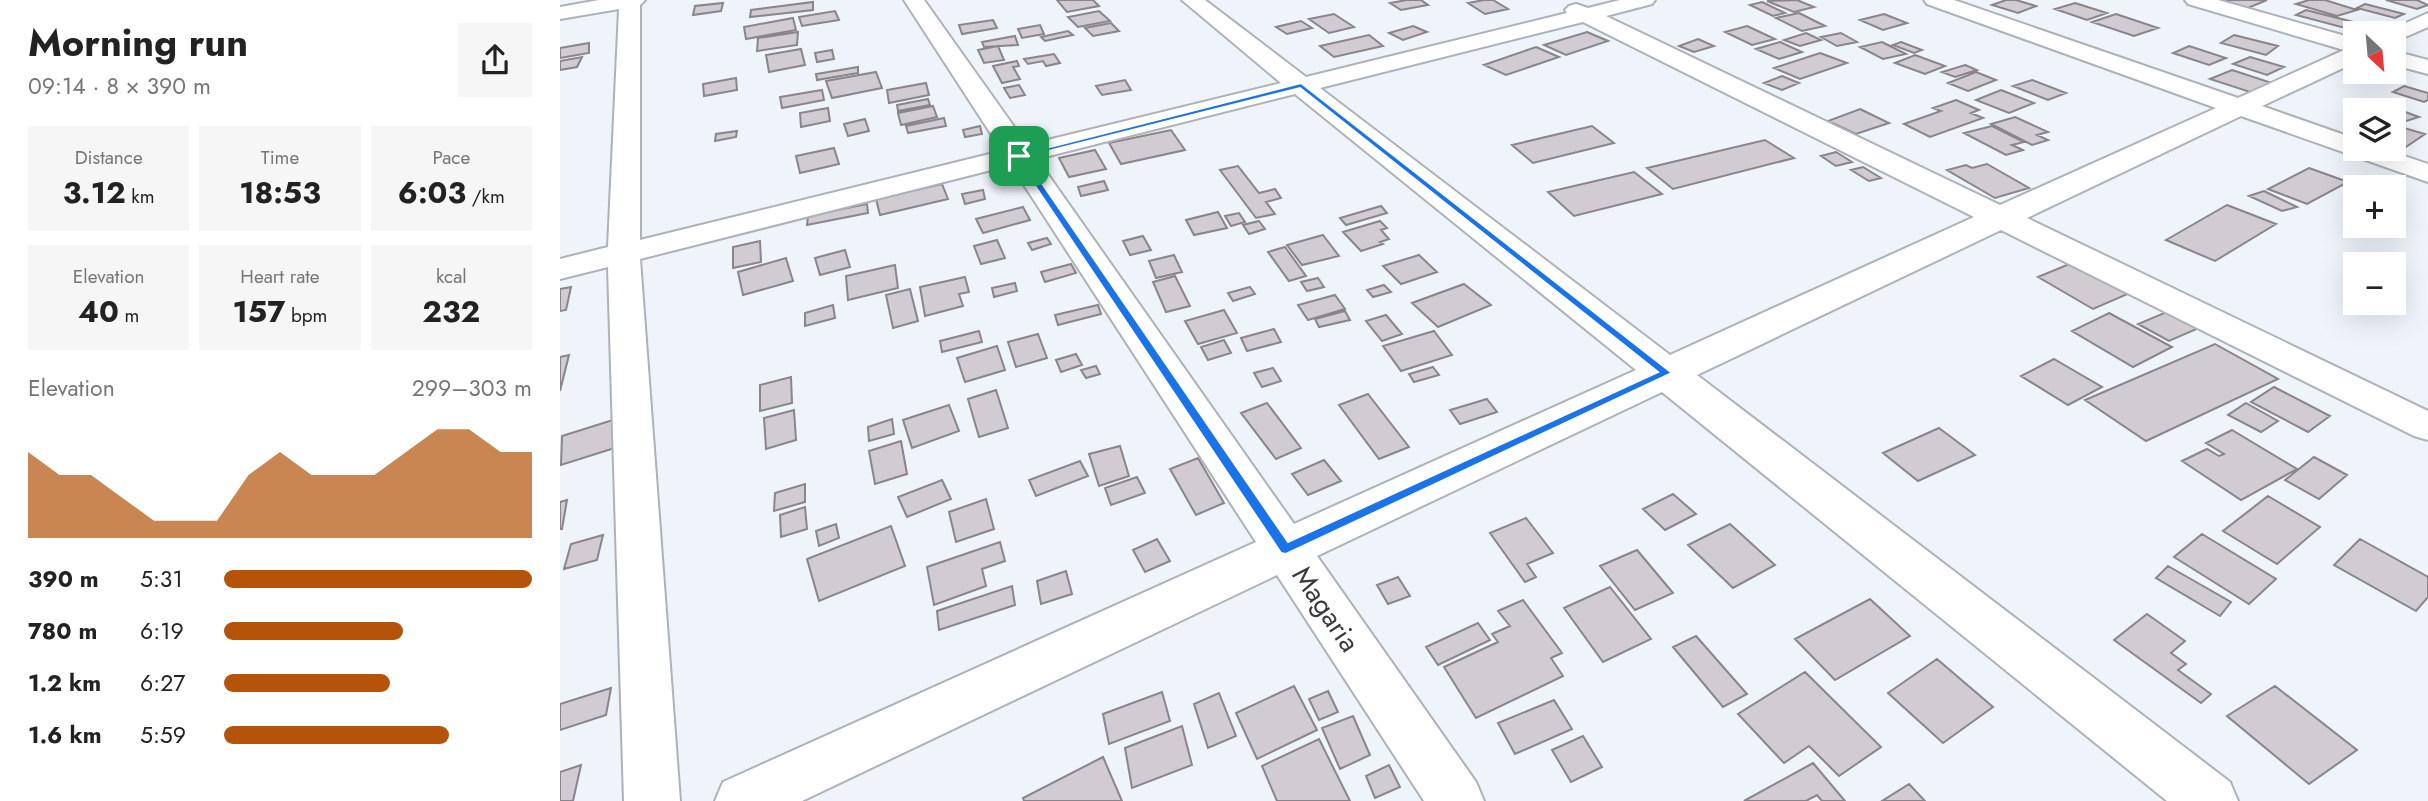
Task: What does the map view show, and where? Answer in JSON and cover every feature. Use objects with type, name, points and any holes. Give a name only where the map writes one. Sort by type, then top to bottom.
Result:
[{"type":"street","points":[[560,13],[632,0],[624,254],[652,801]]},
{"type":"street","name":"Magaria","points":[[914,0],[1456,801]]},
{"type":"street","points":[[1192,0],[2210,801]]},
{"type":"street","points":[[1555,0],[2428,427]]},
{"type":"street","points":[[560,270],[1646,0]]},
{"type":"street","points":[[1934,0],[2343,143]]},
{"type":"street","points":[[2195,0],[2343,42]]},
{"type":"street","points":[[2406,29],[2428,19]]},
{"type":"street","points":[[743,801],[2343,59]]},
{"type":"street","points":[[2406,61],[2428,67]]},
{"type":"street","points":[[2394,161],[2428,173]]},
{"type":"building","points":[[1057,0],[1093,0],[1099,6],[1067,12]]},
{"type":"building","points":[[1421,0],[1428,5],[1401,10],[1390,3]]},
{"type":"building","points":[[1493,0],[1508,9],[1485,14],[1468,3]]},
{"type":"building","points":[[1797,0],[1814,7],[1794,12],[1767,1]]},
{"type":"building","points":[[2006,0],[2036,6],[2018,13],[1992,5]]},
{"type":"building","points":[[2220,0],[2267,0],[2248,8]]},
{"type":"building","points":[[2309,0],[2325,0],[2357,10],[2337,16],[2296,4]]},
{"type":"building","points":[[2386,0],[2417,0],[2428,5],[2417,9]]},
{"type":"building","points":[[813,2],[813,10],[750,17],[751,10]]},
{"type":"building","points":[[1762,2],[1785,13],[1773,16],[1750,5]]},
{"type":"building","points":[[723,3],[721,11],[693,15],[695,6]]},
{"type":"building","points":[[2075,3],[2107,13],[2087,20],[2055,9]]},
{"type":"building","points":[[2365,4],[2404,14],[2395,18],[2357,8]]},
{"type":"building","points":[[2306,10],[2349,21],[2343,21],[2343,27],[2296,15]]},
{"type":"building","points":[[835,11],[839,20],[802,26],[799,17]]},
{"type":"building","points":[[1099,11],[1110,21],[1078,27],[1068,17]]},
{"type":"building","points":[[1799,13],[1825,26],[1802,31],[1776,18]]},
{"type":"building","points":[[1334,14],[1354,27],[1329,33],[1309,19]]},
{"type":"building","points":[[1884,14],[1907,23],[1883,30],[1860,20]]},
{"type":"building","points":[[2116,14],[2158,28],[2134,36],[2092,22]]},
{"type":"building","points":[[793,18],[796,30],[746,39],[744,27]]},
{"type":"building","points":[[993,20],[997,28],[962,34],[959,25]]},
{"type":"building","points":[[1301,21],[1312,28],[1287,34],[1276,27]]},
{"type":"building","points":[[1111,23],[1119,31],[1093,36],[1085,28]]},
{"type":"building","points":[[1040,25],[1044,34],[1022,38],[1018,29]]},
{"type":"building","points":[[1413,26],[1427,32],[1403,40],[1389,33]]},
{"type":"building","points":[[1747,26],[1775,39],[1752,45],[1725,32]]},
{"type":"building","points":[[1068,31],[1073,35],[1045,41],[1041,37]]},
{"type":"building","points":[[798,32],[797,45],[757,51],[758,38]]},
{"type":"building","points":[[1587,32],[1608,41],[1566,55],[1544,45]]},
{"type":"building","points":[[1806,33],[1821,40],[1800,46],[1784,40]]},
{"type":"building","points":[[1841,33],[1857,42],[1837,46],[1821,37]]},
{"type":"building","points":[[1369,35],[1383,46],[1334,57],[1320,46]]},
{"type":"building","points":[[2234,35],[2278,46],[2266,55],[2221,43]]},
{"type":"building","points":[[1015,36],[1018,45],[984,47],[982,42]]},
{"type":"building","points":[[1698,39],[1714,46],[1694,52],[1679,46]]},
{"type":"building","points":[[1780,42],[1802,52],[1779,59],[1756,49]]},
{"type":"building","points":[[1882,42],[1906,54],[1883,59],[1860,47]]},
{"type":"building","points":[[1901,42],[1922,50],[1914,53],[1893,45]]},
{"type":"building","points":[[589,43],[589,53],[560,58],[560,48]]},
{"type":"building","points":[[998,46],[1004,60],[984,63],[978,50]]},
{"type":"building","points":[[2189,46],[2226,58],[2209,65],[2173,53]]},
{"type":"building","points":[[1536,47],[1559,57],[1506,75],[1484,65]]},
{"type":"building","points":[[801,49],[805,65],[769,72],[766,55]]},
{"type":"building","points":[[832,50],[834,59],[817,62],[815,53]]},
{"type":"building","points":[[1820,53],[1847,63],[1800,79],[1774,68]]},
{"type":"building","points":[[1054,54],[1060,63],[1046,66],[1043,61],[1028,64],[1024,59]]},
{"type":"building","points":[[1915,55],[1945,66],[1925,74],[1895,63]]},
{"type":"building","points":[[582,57],[577,67],[560,70],[560,61]]},
{"type":"building","points":[[2250,57],[2284,67],[2267,75],[2233,64]]},
{"type":"building","points":[[1017,61],[1019,66],[1013,67],[1020,79],[1002,83],[993,66]]},
{"type":"building","points":[[1965,65],[1977,70],[1955,77],[1942,72]]},
{"type":"building","points":[[858,67],[858,73],[817,80],[816,74]]},
{"type":"building","points":[[2232,70],[2275,84],[2253,93],[2210,79]]},
{"type":"building","points":[[876,72],[882,88],[832,98],[826,81]]},
{"type":"building","points":[[1976,72],[1996,80],[1968,91],[1948,83]]},
{"type":"building","points":[[1782,76],[1799,83],[1782,90],[1764,83]]},
{"type":"building","points":[[736,78],[737,90],[704,96],[703,84]]},
{"type":"building","points":[[1125,80],[1131,90],[1102,95],[1096,86]]},
{"type":"building","points":[[2032,80],[2066,93],[2048,100],[2013,86]]},
{"type":"building","points":[[926,83],[929,95],[889,103],[887,90]]},
{"type":"building","points":[[1019,85],[1025,95],[1010,98],[1004,88]]},
{"type":"building","points":[[2404,86],[2428,93],[2428,100],[2424,102],[2393,92]]},
{"type":"building","points":[[822,90],[824,100],[782,108],[780,97]]},
{"type":"building","points":[[2001,90],[2034,103],[2009,113],[1976,100]]},
{"type":"building","points":[[928,99],[930,105],[898,111],[897,105]]},
{"type":"building","points":[[1956,100],[1979,110],[1971,113],[1983,118],[1930,137],[1904,124],[1941,111],[1933,108]]},
{"type":"building","points":[[933,106],[937,117],[901,125],[898,113]]},
{"type":"building","points":[[828,108],[830,121],[801,127],[800,113]]},
{"type":"building","points":[[1860,109],[1889,123],[1856,134],[1828,121]]},
{"type":"building","points":[[2406,112],[2419,117],[2406,121]]},
{"type":"building","points":[[2015,117],[2048,132],[2037,135],[2048,140],[2032,145],[1991,124]]},
{"type":"building","points":[[944,118],[946,126],[908,133],[906,126]]},
{"type":"building","points":[[865,119],[869,131],[848,136],[844,124]]},
{"type":"building","points":[[980,126],[982,134],[965,137],[963,130]]},
{"type":"building","points":[[1592,126],[1614,143],[1533,163],[1512,145]]},
{"type":"building","points":[[1992,126],[2024,142],[2012,145],[2023,150],[2006,155],[1964,133]]},
{"type":"building","points":[[2406,128],[2425,134],[2406,147]]},
{"type":"building","points":[[1171,130],[1185,150],[1121,164],[1109,143]]},
{"type":"building","points":[[737,131],[736,137],[715,141],[716,134]]},
{"type":"building","points":[[1765,140],[1794,158],[1673,189],[1647,168]]},
{"type":"building","points":[[834,148],[839,164],[800,173],[796,156]]},
{"type":"building","points":[[1095,150],[1106,169],[1069,177],[1059,158]]},
{"type":"building","points":[[1836,152],[1852,162],[1836,166],[1821,156]]},
{"type":"building","points":[[1987,164],[2029,188],[1995,198],[1947,170],[1966,165],[1972,168]]},
{"type":"building","points":[[1238,166],[1259,193],[1275,189],[1281,198],[1266,202],[1275,214],[1256,218],[1220,170]]},
{"type":"building","points":[[1863,167],[1881,178],[1869,181],[1851,170]]},
{"type":"building","points":[[2309,168],[2343,180],[2343,185],[2307,204],[2268,189]]},
{"type":"building","points":[[1634,172],[1662,194],[1574,216],[1548,192]]},
{"type":"building","points":[[1104,181],[1108,190],[1081,196],[1078,187]]},
{"type":"building","points":[[942,184],[948,199],[880,215],[876,199]]},
{"type":"building","points":[[983,190],[985,199],[965,204],[962,194]]},
{"type":"building","points":[[2264,191],[2297,207],[2282,211],[2249,196]]},
{"type":"building","points":[[867,204],[868,213],[807,225],[808,216]]},
{"type":"building","points":[[2227,205],[2276,224],[2215,261],[2166,240]]},
{"type":"building","points":[[1381,206],[1387,213],[1346,225],[1340,218]]},
{"type":"building","points":[[1023,207],[1030,220],[983,233],[976,219]]},
{"type":"building","points":[[1218,212],[1227,228],[1194,235],[1186,220]]},
{"type":"building","points":[[1239,213],[1245,222],[1231,226],[1225,216]]},
{"type":"building","points":[[1259,221],[1265,229],[1249,234],[1243,225]]},
{"type":"building","points":[[1380,221],[1387,228],[1381,230],[1389,239],[1380,242],[1383,244],[1361,251],[1343,232]]},
{"type":"building","points":[[1323,235],[1339,256],[1302,265],[1287,245]]},
{"type":"building","points":[[1143,236],[1151,250],[1130,255],[1123,241]]},
{"type":"building","points":[[1047,238],[1051,244],[1032,250],[1028,243]]},
{"type":"building","points":[[997,240],[1005,258],[981,264],[974,246]]},
{"type":"building","points":[[760,241],[761,262],[733,268],[733,247]]},
{"type":"building","points":[[1285,247],[1306,276],[1289,281],[1268,252]]},
{"type":"building","points":[[845,250],[850,267],[820,275],[815,258]]},
{"type":"building","points":[[1174,255],[1182,272],[1156,278],[1149,261]]},
{"type":"building","points":[[1419,255],[1437,272],[1401,284],[1383,266]]},
{"type":"building","points":[[786,258],[793,281],[743,295],[738,272]]},
{"type":"building","points":[[2074,262],[2130,293],[2093,309],[2038,277]]},
{"type":"building","points":[[1071,264],[1076,273],[1045,282],[1041,272]]},
{"type":"building","points":[[895,265],[898,288],[848,300],[846,276]]},
{"type":"building","points":[[1175,276],[1190,306],[1166,312],[1153,282]]},
{"type":"building","points":[[965,277],[969,292],[959,294],[963,306],[925,316],[920,287]]},
{"type":"building","points":[[1318,278],[1324,287],[1307,291],[1301,282]]},
{"type":"building","points":[[1015,283],[1017,291],[994,297],[992,288]]},
{"type":"building","points":[[1464,284],[1491,305],[1438,327],[1412,303]]},
{"type":"building","points":[[1384,285],[1391,292],[1373,297],[1367,290]]},
{"type":"building","points":[[571,287],[566,310],[560,311],[560,289]]},
{"type":"building","points":[[1250,287],[1255,294],[1233,301],[1228,293]]},
{"type":"building","points":[[910,289],[918,321],[893,328],[886,295]]},
{"type":"building","points":[[1335,295],[1345,309],[1308,320],[1298,305]]},
{"type":"building","points":[[833,305],[835,318],[805,326],[805,313]]},
{"type":"building","points":[[1098,305],[1101,314],[1058,325],[1055,315]]},
{"type":"building","points":[[1224,310],[1237,333],[1198,344],[1185,321]]},
{"type":"building","points":[[1345,311],[1350,320],[1319,327],[1315,319]]},
{"type":"building","points":[[2169,311],[2199,328],[2169,341],[2138,324]]},
{"type":"building","points":[[2109,313],[2172,347],[2133,367],[2072,331]]},
{"type":"building","points":[[1386,315],[1402,334],[1382,341],[1366,321]]},
{"type":"building","points":[[1274,329],[1281,342],[1247,351],[1241,338]]},
{"type":"building","points":[[979,331],[982,342],[942,352],[940,341]]},
{"type":"building","points":[[1434,331],[1452,355],[1401,371],[1383,346]]},
{"type":"building","points":[[1038,334],[1047,358],[1016,367],[1008,342]]},
{"type":"building","points":[[1224,340],[1231,353],[1208,360],[1201,347]]},
{"type":"building","points":[[2215,344],[2278,379],[2146,441],[2085,400]]},
{"type":"building","points":[[997,346],[1005,370],[965,382],[957,358]]},
{"type":"building","points":[[1076,354],[1082,365],[1061,372],[1056,360]]},
{"type":"building","points":[[569,355],[560,391],[560,357]]},
{"type":"building","points":[[2054,359],[2102,387],[2068,405],[2021,376]]},
{"type":"building","points":[[1096,366],[1100,374],[1086,378],[1081,370]]},
{"type":"building","points":[[1433,367],[1439,375],[1414,382],[1409,374]]},
{"type":"building","points":[[1273,368],[1281,381],[1262,387],[1254,373]]},
{"type":"building","points":[[791,377],[792,403],[760,411],[760,385]]},
{"type":"building","points":[[2274,387],[2330,416],[2308,432],[2251,402]]},
{"type":"building","points":[[996,390],[1008,428],[979,437],[968,399]]},
{"type":"building","points":[[1368,394],[1409,447],[1379,459],[1339,405]]},
{"type":"building","points":[[1487,399],[1497,412],[1460,424],[1450,410]]},
{"type":"building","points":[[1267,403],[1301,448],[1276,459],[1241,413]]},
{"type":"building","points":[[2246,403],[2278,421],[2261,432],[2228,415]]},
{"type":"building","points":[[949,405],[959,431],[912,448],[903,420]]},
{"type":"building","points":[[794,410],[796,440],[766,449],[764,418]]},
{"type":"building","points":[[619,418],[621,446],[561,465],[562,436]]},
{"type":"building","points":[[892,419],[894,434],[869,441],[868,427]]},
{"type":"building","points":[[1939,428],[1975,455],[1918,481],[1883,453]]},
{"type":"building","points":[[2232,430],[2297,469],[2241,500],[2182,461],[2207,449],[2219,456],[2224,454],[2206,443]]},
{"type":"building","points":[[901,441],[907,474],[875,484],[869,451]]},
{"type":"building","points":[[1120,446],[1129,476],[1099,486],[1089,454]]},
{"type":"building","points":[[2314,457],[2347,475],[2319,499],[2285,480]]},
{"type":"building","points":[[1198,458],[1224,503],[1196,515],[1170,469]]},
{"type":"building","points":[[1324,460],[1341,481],[1308,495],[1292,474]]},
{"type":"building","points":[[1080,461],[1088,476],[1036,496],[1029,480]]},
{"type":"building","points":[[1137,477],[1145,493],[1111,505],[1105,488]]},
{"type":"building","points":[[942,480],[951,499],[907,517],[898,497]]},
{"type":"building","points":[[805,484],[805,502],[774,511],[775,493]]},
{"type":"building","points":[[1673,494],[1696,514],[1665,530],[1643,509]]},
{"type":"building","points":[[2268,496],[2320,527],[2277,564],[2223,531]]},
{"type":"building","points":[[986,499],[994,529],[956,542],[949,512]]},
{"type":"building","points":[[567,500],[562,529],[560,529],[560,502]]},
{"type":"building","points":[[805,507],[807,529],[781,537],[780,515]]},
{"type":"building","points":[[1526,518],[1553,553],[1527,564],[1536,577],[1525,582],[1490,533]]},
{"type":"building","points":[[836,524],[839,538],[819,546],[816,531]]},
{"type":"building","points":[[1730,524],[1775,565],[1733,588],[1688,545]]},
{"type":"building","points":[[891,526],[905,566],[819,601],[807,559]]},
{"type":"building","points":[[2202,534],[2276,579],[2249,604],[2174,557]]},
{"type":"building","points":[[603,535],[597,560],[564,569],[571,544]]},
{"type":"building","points":[[1157,539],[1170,561],[1145,572],[1133,550]]},
{"type":"building","points":[[2360,539],[2428,577],[2428,597],[2416,611],[2334,565]]},
{"type":"building","points":[[1000,542],[1005,561],[982,569],[986,586],[934,605],[927,567]]},
{"type":"building","points":[[1637,550],[1673,593],[1635,610],[1600,566]]},
{"type":"building","points":[[2168,566],[2231,602],[2220,616],[2156,578]]},
{"type":"building","points":[[1066,571],[1072,594],[1041,604],[1037,581]]},
{"type":"building","points":[[1398,577],[1410,596],[1388,604],[1377,585]]},
{"type":"building","points":[[1012,586],[1015,605],[939,630],[937,611]]},
{"type":"building","points":[[1610,587],[1651,639],[1603,662],[1564,608]]},
{"type":"building","points":[[1870,599],[1910,636],[1835,680],[1795,639]]},
{"type":"building","points":[[1523,600],[1562,653],[1551,658],[1563,676],[1476,718],[1444,667],[1498,642],[1492,634],[1510,626],[1498,611]]},
{"type":"building","points":[[2147,614],[2185,641],[2171,653],[2186,664],[2178,670],[2211,694],[2201,703],[2114,640]]},
{"type":"building","points":[[1478,623],[1490,640],[1438,665],[1426,647]]},
{"type":"building","points":[[1696,636],[1747,694],[1723,707],[1673,647]]},
{"type":"building","points":[[1937,659],[1993,707],[1943,743],[1888,693]]},
{"type":"building","points":[[1805,672],[1881,747],[1839,776],[1809,746],[1784,763],[1738,714]]},
{"type":"building","points":[[1294,686],[1317,730],[1257,759],[1236,713]]},
{"type":"building","points":[[2275,686],[2357,750],[2309,784],[2227,716]]},
{"type":"building","points":[[611,688],[606,715],[560,730],[560,704]]},
{"type":"building","points":[[1328,691],[1338,712],[1319,720],[1309,699]]},
{"type":"building","points":[[1162,692],[1170,721],[1109,744],[1103,714]]},
{"type":"building","points":[[1219,693],[1236,736],[1208,748],[1194,704]]},
{"type":"building","points":[[1554,700],[1572,729],[1515,754],[1498,723]]},
{"type":"building","points":[[1353,716],[1370,755],[1340,769],[1322,728]]},
{"type":"building","points":[[1182,726],[1192,765],[1132,788],[1125,748]]},
{"type":"building","points":[[1583,736],[1602,767],[1571,782],[1552,750]]},
{"type":"building","points":[[1319,739],[1350,801],[1277,801],[1262,766]]},
{"type":"building","points":[[1103,757],[1122,801],[1024,801],[1023,798]]},
{"type":"building","points":[[1813,763],[1845,801],[1822,801],[1817,795],[1806,801],[1744,801]]},
{"type":"building","points":[[581,765],[573,801],[560,801],[560,772]]},
{"type":"building","points":[[1389,765],[1400,787],[1375,798],[1366,776]]},
{"type":"building","points":[[1909,784],[1925,801],[1882,801]]},
{"type":"route","points":[[1301,85],[1666,373],[1286,549],[1019,156],[1301,85]]}]
